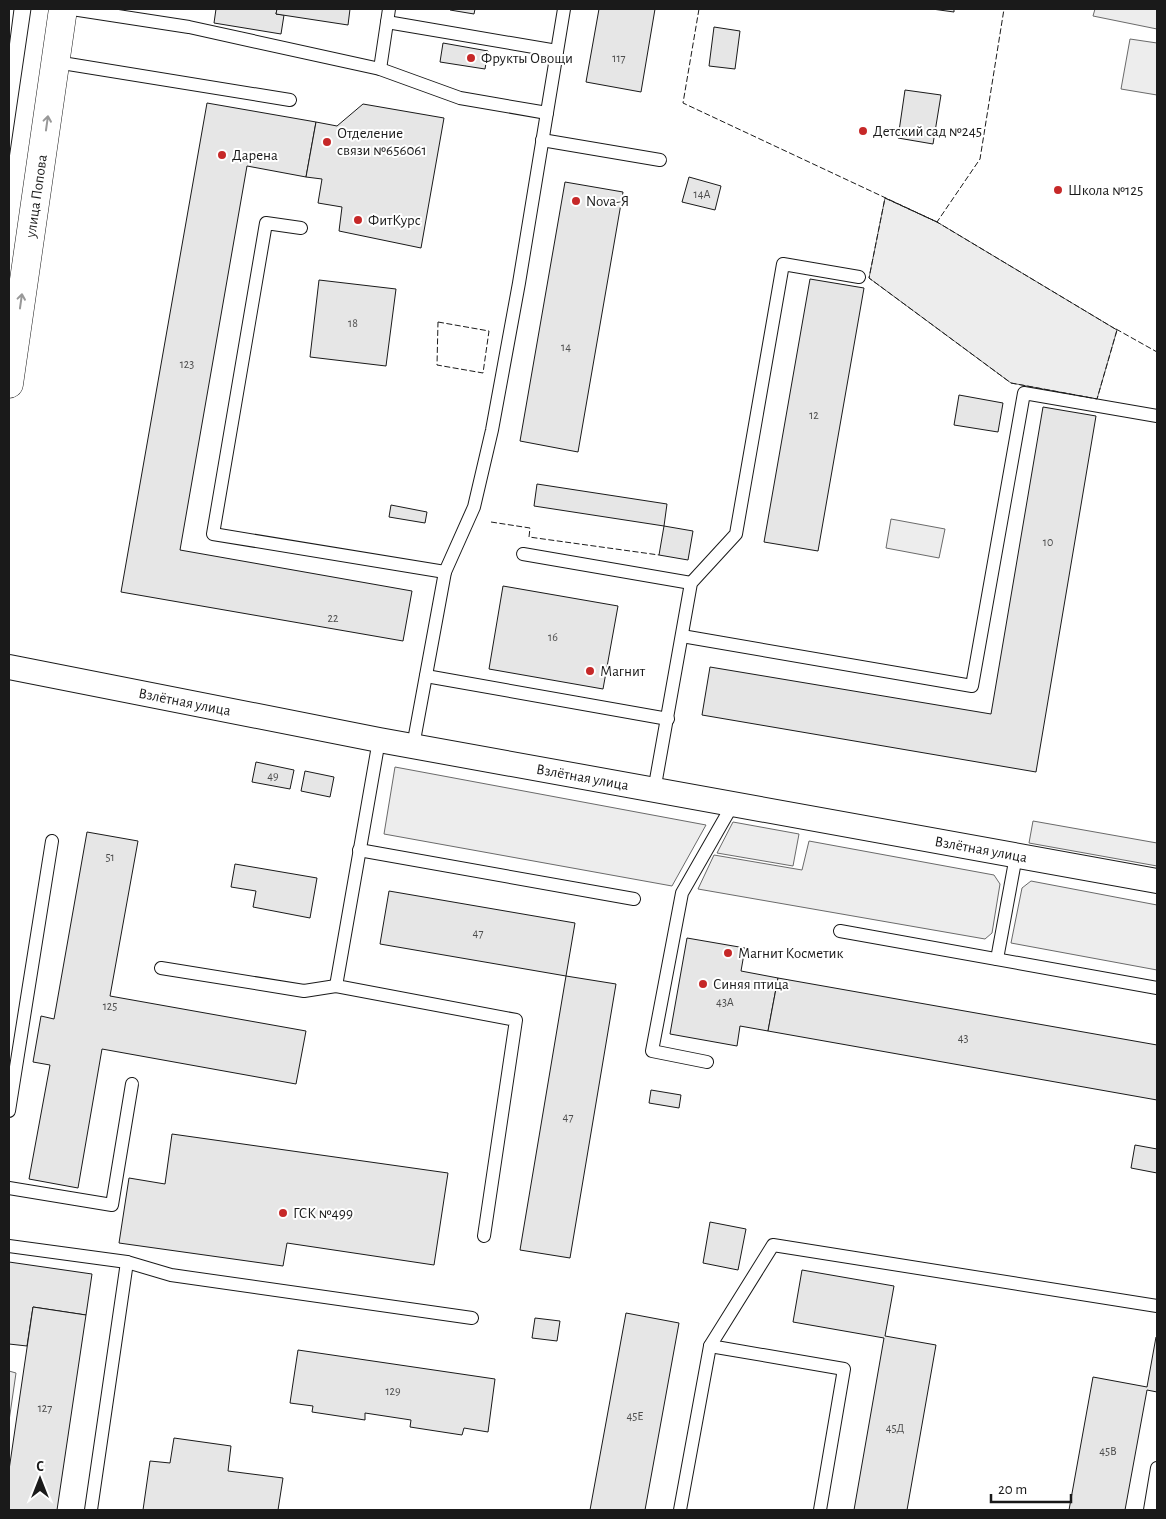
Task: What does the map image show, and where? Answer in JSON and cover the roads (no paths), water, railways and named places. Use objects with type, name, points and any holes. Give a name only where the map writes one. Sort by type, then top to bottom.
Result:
[{"type":"main road","name":"улица Попова","points":[[9,384],[62,9]]},
{"type":"street","name":"Взлётная улица","points":[[9,667],[379,740],[1157,880]]},
{"type":"lane","points":[[72,9],[189,27],[380,69],[460,98],[547,113]]},
{"type":"lane","points":[[380,69],[389,9]]},
{"type":"lane","points":[[413,746],[445,572],[474,507],[489,440],[519,283],[564,9]]},
{"type":"lane","points":[[387,22],[557,51]]},
{"type":"lane","points":[[56,62],[290,100]]},
{"type":"lane","points":[[542,140],[660,160]]},
{"type":"lane","points":[[301,228],[266,222],[213,534],[445,572]]},
{"type":"lane","points":[[654,791],[691,583],[736,534],[783,264],[859,277]]},
{"type":"lane","points":[[682,636],[972,686],[1024,393],[1157,416]]},
{"type":"lane","points":[[523,554],[691,583]]},
{"type":"lane","points":[[426,676],[668,719]]},
{"type":"lane","points":[[336,986],[379,740]]},
{"type":"lane","points":[[707,1062],[652,1051],[682,893],[733,804]]},
{"type":"lane","points":[[9,1111],[52,840]]},
{"type":"lane","points":[[359,850],[634,899]]},
{"type":"lane","points":[[997,959],[1016,856]]},
{"type":"lane","points":[[840,931],[1157,988]]},
{"type":"lane","points":[[161,968],[304,991],[336,986],[516,1020],[484,1236]]},
{"type":"lane","points":[[9,1188],[112,1205],[132,1084]]},
{"type":"lane","points":[[680,1510],[710,1346],[773,1245],[1157,1306]]},
{"type":"lane","points":[[9,1246],[127,1262],[171,1275],[472,1318]]},
{"type":"lane","points":[[91,1510],[127,1262]]},
{"type":"lane","points":[[710,1346],[844,1369],[820,1510]]},
{"type":"lane","points":[[1150,1510],[1157,1468]]},
{"type":"tram line","points":[[9,48],[14,9]]},
{"type":"tram line","points":[[9,159],[31,9]]},
{"type":"place","name":"Фрукты Овощи","points":[[471,58]]},
{"type":"place","name":"Детский сад №245","points":[[863,131]]},
{"type":"place","name":"Отделение связи №656061","points":[[327,142]]},
{"type":"place","name":"Дарена","points":[[222,155]]},
{"type":"place","name":"Школа №125","points":[[1058,190]]},
{"type":"place","name":"Nova-Я","points":[[576,201]]},
{"type":"place","name":"ФитКурс","points":[[358,220]]},
{"type":"place","name":"Магнит","points":[[590,671]]},
{"type":"place","name":"Магнит Косметик","points":[[728,953]]},
{"type":"place","name":"Синяя птица","points":[[703,984]]},
{"type":"place","name":"ГСК №499","points":[[283,1213]]}]
